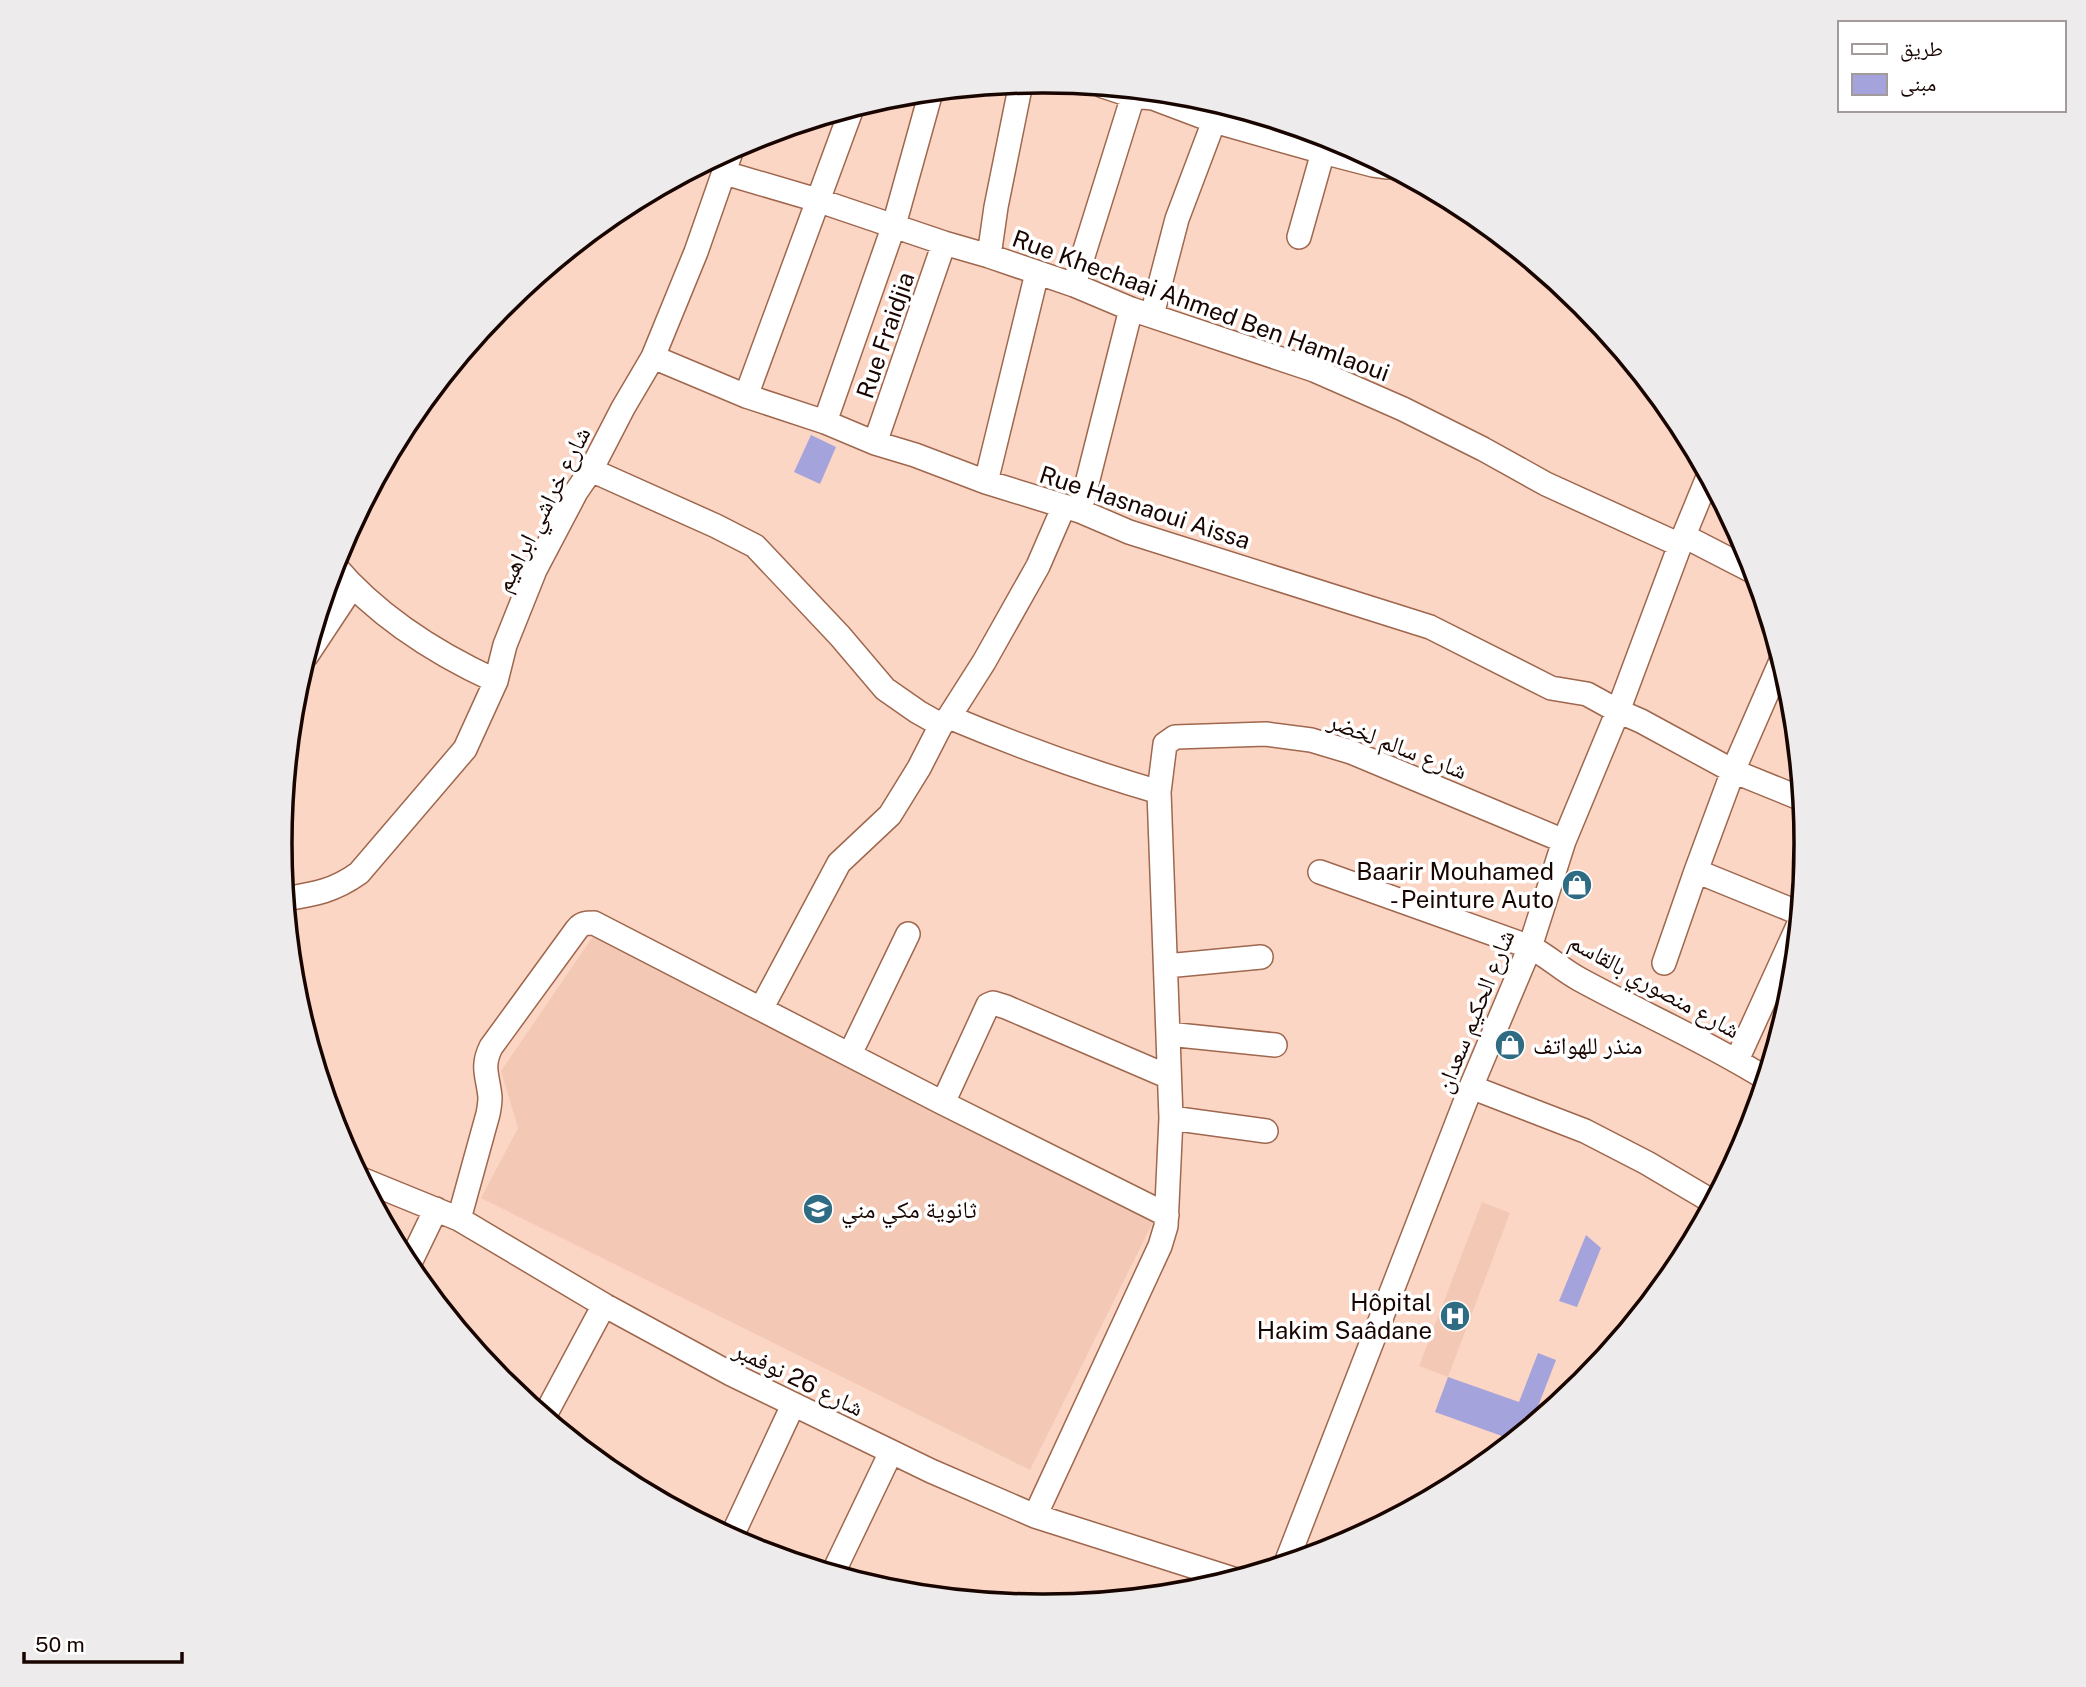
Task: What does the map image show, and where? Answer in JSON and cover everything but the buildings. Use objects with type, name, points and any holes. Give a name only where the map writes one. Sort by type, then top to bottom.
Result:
[{"type":"street","points":[[989,256],[1019,93]]},
{"type":"street","points":[[1074,285],[1145,100]]},
{"type":"street","points":[[825,422],[894,225],[928,102]]},
{"type":"street","points":[[1170,104],[1214,121],[1351,159]]},
{"type":"street","points":[[746,396],[848,118]]},
{"type":"street","points":[[761,1009],[820,894],[839,863],[890,815],[945,721],[984,662],[1072,509],[1141,312],[1214,121]]},
{"type":"street","points":[[1299,237],[1322,152]]},
{"type":"street","name":"شارع خراشي ابراهيم","points":[[294,897],[327,892],[359,873],[465,749],[496,681],[505,645],[535,570],[653,357],[696,252],[728,162]]},
{"type":"street","name":"Rue Khechaai Ahmed Ben Hamlaoui","points":[[725,173],[1037,272],[1141,312],[1314,370],[1403,409],[1546,484],[1741,566]]},
{"type":"street","name":"Rue Fraidjia","points":[[875,443],[944,243]]},
{"type":"street","points":[[986,482],[1037,272]]},
{"type":"street","name":"Rue Hasnaoui Aissa","points":[[653,357],[746,396],[825,422],[875,443],[986,482],[1072,509],[1129,532],[1430,627],[1551,688],[1587,694],[1733,771],[1792,795]]},
{"type":"street","points":[[591,470],[755,546],[840,636],[885,689],[918,712],[1089,771],[1159,792],[1171,1118],[1166,1226],[1160,1246],[1035,1516]]},
{"type":"street","name":"شارع الحكيم سعدان","points":[[1290,1552],[1471,1087],[1530,947],[1564,841],[1618,711],[1704,488]]},
{"type":"street","points":[[342,575],[352,587],[437,651],[496,681]]},
{"type":"street","points":[[324,629],[352,587]]},
{"type":"street","points":[[1664,963],[1733,771],[1774,676]]},
{"type":"street","name":"شارع سالم لخضر","points":[[1159,792],[1166,744],[1175,737],[1266,734],[1311,740],[1350,752],[1564,841]]},
{"type":"street","points":[[1696,870],[1790,909]]},
{"type":"street","name":"شارع منصوري بالقاسم","points":[[1320,872],[1530,947],[1548,956],[1577,978],[1758,1073]]},
{"type":"street","points":[[459,1219],[488,1114],[490,1098],[485,1069],[486,1057],[491,1046],[582,923],[594,923],[1167,1215]]},
{"type":"street","points":[[850,1054],[908,934]]},
{"type":"street","points":[[1737,1060],[1785,955]]},
{"type":"street","points":[[1166,966],[1261,957]]},
{"type":"street","points":[[943,1103],[988,1005],[993,1003],[1169,1077]]},
{"type":"street","points":[[1168,1034],[1275,1045]]},
{"type":"street","points":[[1471,1087],[1585,1131],[1705,1197]]},
{"type":"street","points":[[1171,1118],[1266,1131]]},
{"type":"street","name":"شارع 26 نوفمبر","points":[[374,1184],[459,1219],[604,1305],[731,1374],[891,1452],[1035,1516],[1216,1574]]},
{"type":"street","points":[[414,1254],[436,1209]]},
{"type":"street","points":[[549,1408],[604,1305]]},
{"type":"street","points":[[736,1528],[793,1405]]},
{"type":"street","points":[[837,1565],[891,1452]]},
{"type":"shaded area","name":"ثانوية مكي مني","points":[[596,932],[1154,1220],[1030,1470],[481,1198],[518,1128],[501,1071]]},
{"type":"shaded area","points":[[1482,1202],[1510,1213],[1448,1377],[1419,1366]]},
{"type":"place","name":"Baarir Mouhamed - Peinture Auto","points":[[1577,885]]},
{"type":"place","name":"منذر للهواتف","points":[[1510,1045]]},
{"type":"place","name":"ثانوية مكي مني","points":[[818,1209]]},
{"type":"place","name":"Hôpital Hakim Saâdane","points":[[1455,1316]]}]
